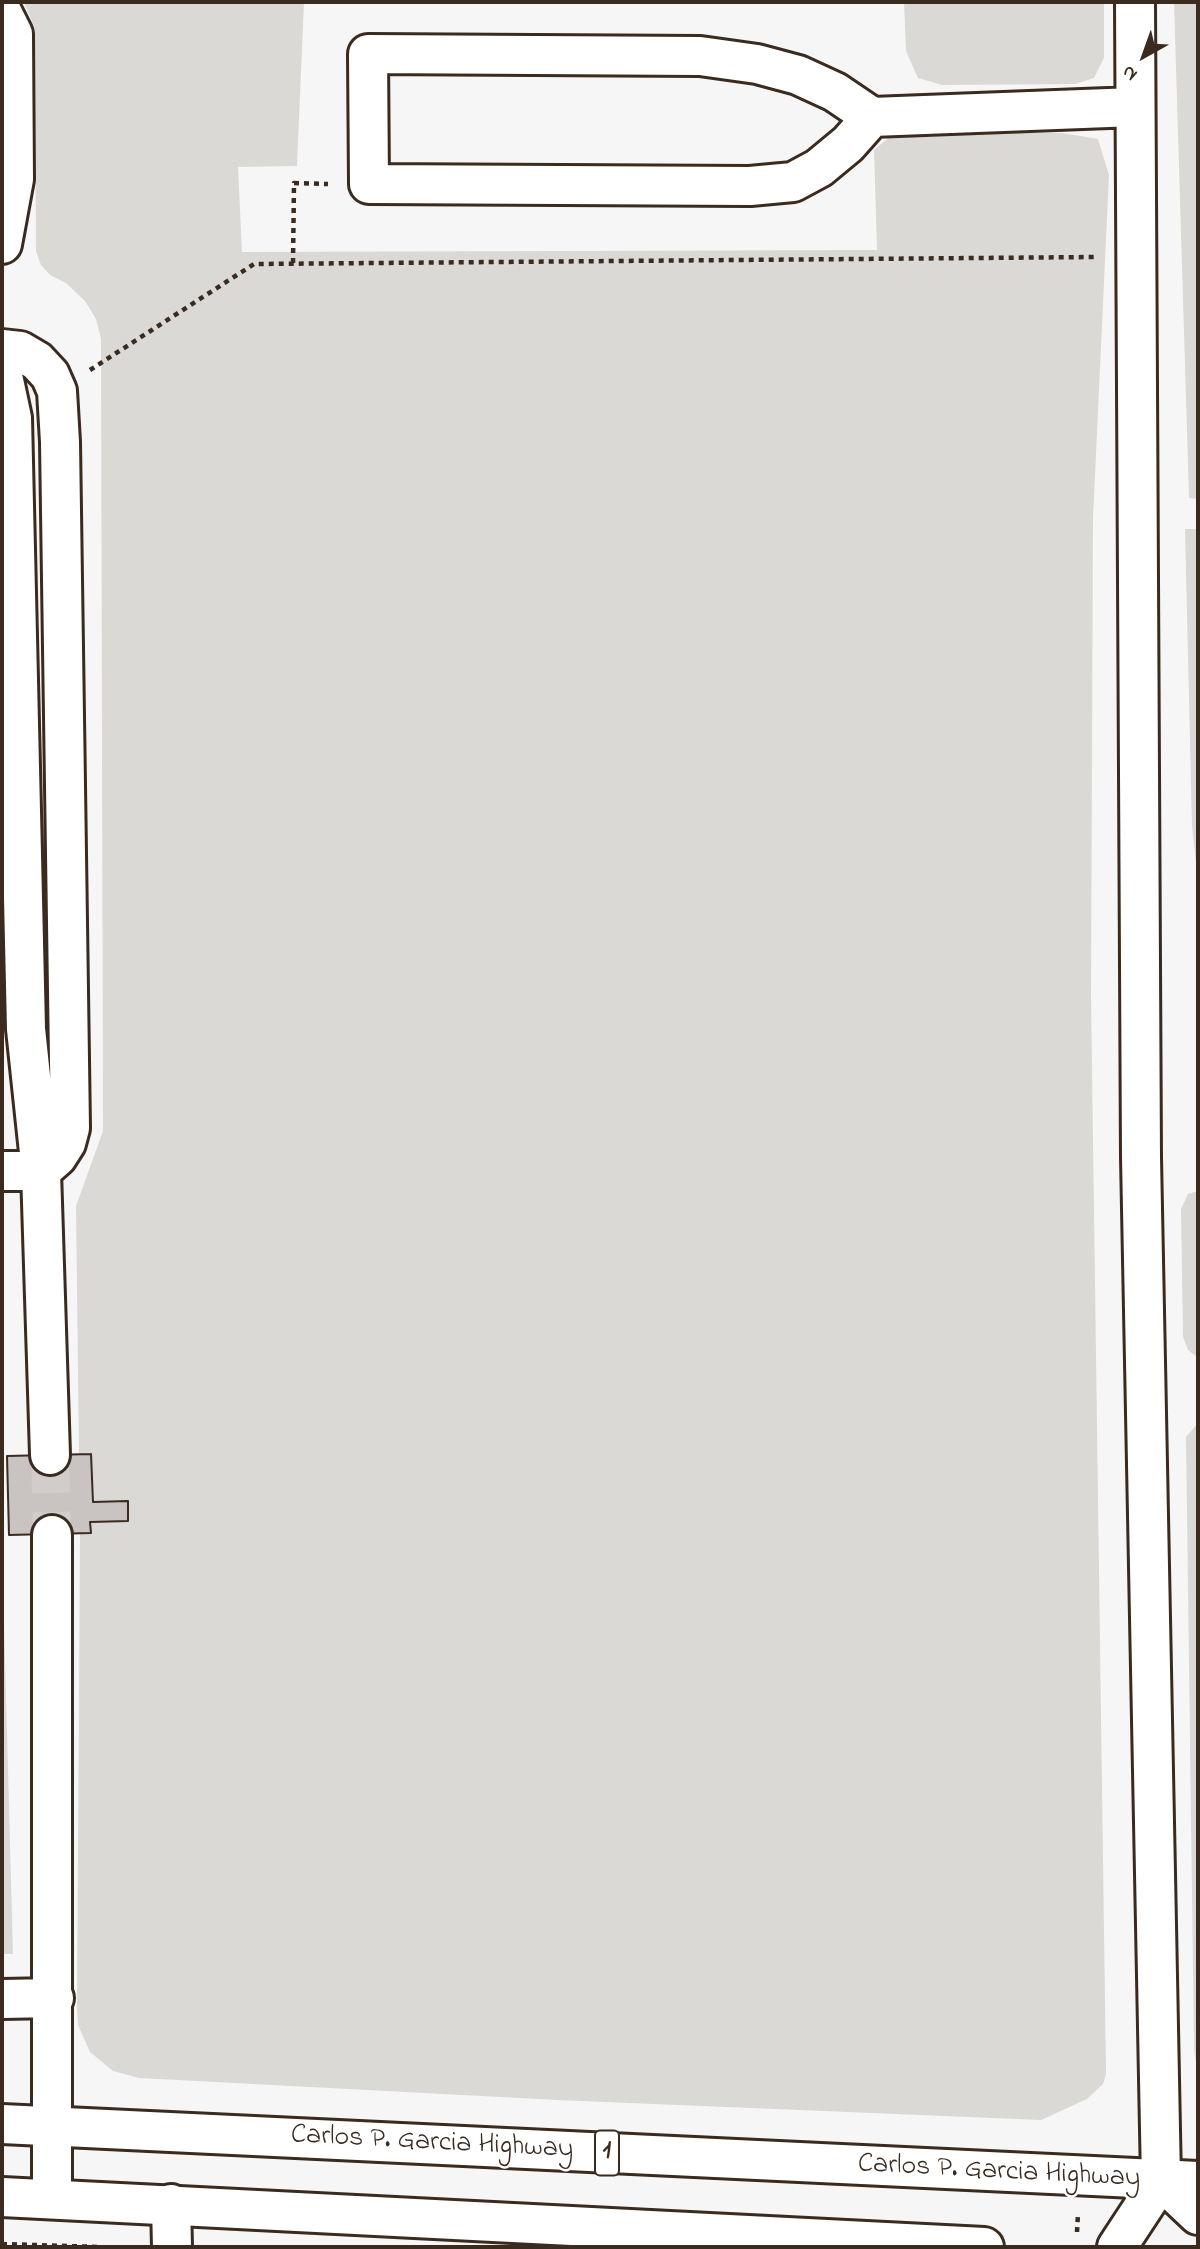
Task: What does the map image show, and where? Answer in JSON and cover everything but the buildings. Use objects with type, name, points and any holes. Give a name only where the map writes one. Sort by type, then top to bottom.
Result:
[{"type":"main road","points":[[2,12],[13,34],[14,179],[2,244]]},
{"type":"main road","points":[[1117,2247],[1161,2180],[1141,1157],[1135,19]]},
{"type":"main road","points":[[872,117],[848,144],[819,168],[793,182],[750,186],[369,184],[368,54],[700,56],[757,64],[798,75],[835,92],[872,117],[1135,107]]},
{"type":"main road","points":[[2,349],[20,351],[37,361],[50,375],[57,391],[70,1128],[66,1143],[57,1157],[41,1171],[2,1171]]},
{"type":"main road","points":[[2,371],[12,418],[9,611],[26,1029],[41,1171],[50,1455]]},
{"type":"main road","points":[[2,1064],[26,1029]]},
{"type":"main road","points":[[52,1535],[52,2199]]},
{"type":"main road","points":[[2,1999],[54,1998]]},
{"type":"main road","name":"Carlos P. Garcia Highway","points":[[2,2124],[1198,2181]]},
{"type":"main road","points":[[1161,2180],[1198,2215]]},
{"type":"main road","points":[[2,2197],[172,2204],[671,2238],[984,2247]]},
{"type":"main road","points":[[172,2204],[172,2247]]},
{"type":"path","points":[[293,263],[293,183],[369,184]]},
{"type":"path","points":[[57,391],[254,264],[1136,257]]},
{"type":"path","points":[[2,2244],[100,2247]]},
{"type":"shaded area","points":[[24,2],[304,2],[297,166],[238,167],[242,252],[877,250],[874,150],[895,132],[1062,133],[1098,139],[1109,175],[1093,518],[1091,995],[1106,2074],[1103,2084],[1087,2099],[1041,2120],[557,2100],[139,2078],[113,2071],[90,2052],[78,2025],[77,2008],[80,1534],[91,1533],[90,1522],[128,1521],[127,1501],[93,1502],[91,1454],[79,1454],[76,1206],[103,1131],[101,339],[96,319],[85,301],[66,283],[50,275],[41,265],[36,251],[35,29]]},
{"type":"shaded area","points":[[904,2],[1104,2],[1104,58],[1094,78],[1075,84],[942,85],[918,78],[906,51]]},
{"type":"shaded area","points":[[1174,2],[1198,2],[1198,499],[1189,498]]},
{"type":"shaded area","points":[[1185,529],[1198,529],[1198,864],[1192,826]]},
{"type":"shaded area","points":[[1198,1191],[1198,1358],[1188,1350],[1183,1337],[1181,1209],[1188,1194]]},
{"type":"shaded area","points":[[1198,1423],[1198,2079],[1194,2048],[1186,1437]]},
{"type":"shaded area","points":[[2,1548],[13,1954],[2,1954]]},
{"type":"tunnel","points":[[50,1455],[52,1535]]}]
